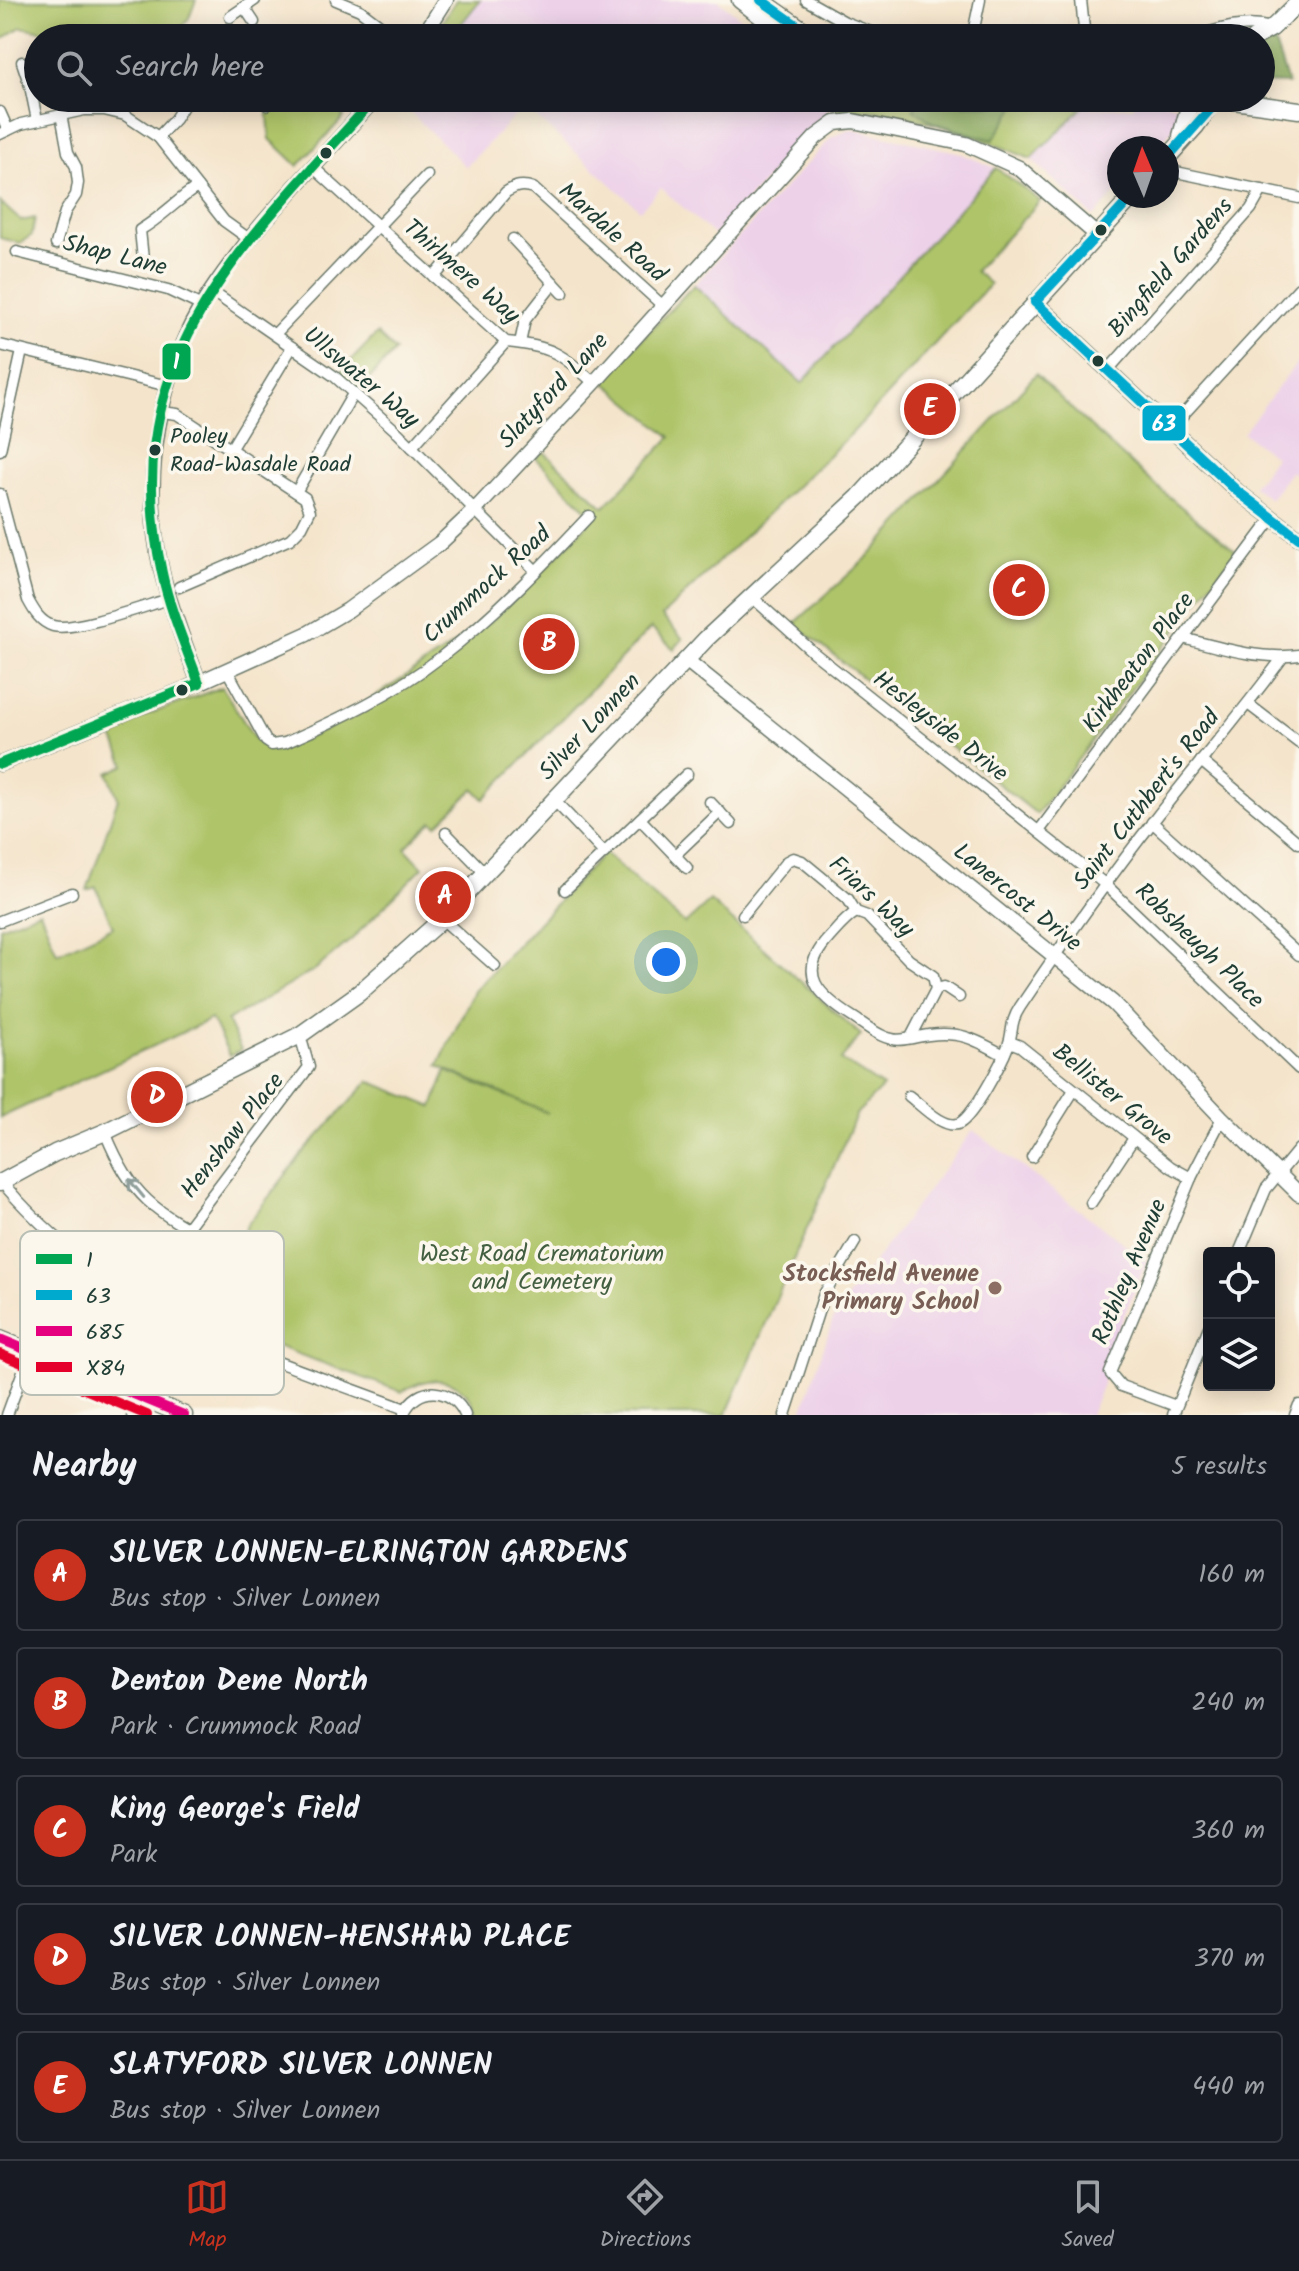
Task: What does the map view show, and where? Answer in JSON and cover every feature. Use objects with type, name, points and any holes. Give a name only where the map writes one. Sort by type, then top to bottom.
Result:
[{"type":"main road","points":[[740,0],[771,24]]},
{"type":"main road","points":[[761,0],[795,24]]},
{"type":"main road","points":[[1275,25],[1299,2]]},
{"type":"main road","points":[[1275,95],[1299,101]]},
{"type":"main road","points":[[1275,107],[1299,110]]},
{"type":"main road","points":[[1179,144],[1188,112]]},
{"type":"main road","points":[[1179,151],[1207,112]]},
{"type":"main road","name":"Silver Lonnen","points":[[1,1182],[300,1035],[359,993],[442,919],[686,660],[859,497],[1122,208]]},
{"type":"main road","points":[[0,1339],[20,1348]]},
{"type":"main road","points":[[134,1395],[184,1415]]},
{"type":"street","points":[[230,17],[255,0]]},
{"type":"street","points":[[336,0],[363,5],[383,24]]},
{"type":"street","points":[[431,24],[446,0]]},
{"type":"street","points":[[806,0],[850,24]]},
{"type":"street","points":[[975,24],[980,0]]},
{"type":"street","points":[[1081,0],[1084,24]]},
{"type":"street","points":[[244,7],[254,22]]},
{"type":"street","points":[[22,62],[24,68]]},
{"type":"street","points":[[0,112],[4,132],[72,112]]},
{"type":"street","points":[[35,112],[37,120]]},
{"type":"street","points":[[112,112],[125,115],[158,137],[224,221],[249,239]]},
{"type":"street","points":[[158,137],[179,112]]},
{"type":"street","points":[[199,683],[174,593],[159,557],[153,519],[153,459],[168,386],[186,337],[211,291],[249,239],[363,112]]},
{"type":"street","points":[[56,244],[78,183],[61,114]]},
{"type":"street","name":"Slatyford Lane","points":[[1,760],[199,683],[307,634],[348,610],[440,543],[594,383],[816,137],[835,123],[853,121],[966,144],[1019,168],[1098,236]]},
{"type":"street","points":[[1179,162],[1262,190],[1299,198]]},
{"type":"street","name":"Thirlmere Way","points":[[314,168],[506,342],[558,353],[594,383]]},
{"type":"street","points":[[276,333],[427,175]]},
{"type":"street","name":"Mardale Road","points":[[434,277],[506,192],[525,185],[533,188],[662,305]]},
{"type":"street","points":[[143,259],[140,230],[156,221],[172,204],[197,187]]},
{"type":"street","name":"Bingfield Gardens","points":[[1108,370],[1251,209],[1262,190]]},
{"type":"street","points":[[513,239],[563,293]]},
{"type":"street","name":"Shap Lane","points":[[17,252],[168,290],[202,306]]},
{"type":"street","points":[[520,343],[525,320],[554,283]]},
{"type":"street","points":[[1169,430],[1299,288]]},
{"type":"street","name":"Ullswater Way","points":[[211,291],[276,333],[334,376],[412,447],[536,571]]},
{"type":"street","points":[[1035,302],[1169,430],[1272,519],[1299,538]]},
{"type":"street","points":[[412,447],[506,342]]},
{"type":"street","points":[[0,345],[168,386]]},
{"type":"street","points":[[230,450],[292,347]]},
{"type":"street","points":[[0,450],[22,351]]},
{"type":"street","points":[[296,492],[353,394]]},
{"type":"street","points":[[0,494],[28,600],[36,615],[52,626],[69,627],[174,593],[290,539],[302,527],[310,511],[305,498],[177,414],[162,412]]},
{"type":"street","name":"Crummock Road","points":[[227,670],[266,741],[272,745],[285,743],[370,702],[439,659],[491,616],[589,516]]},
{"type":"street","name":"Kirkheaton Place","points":[[1039,831],[1272,519]]},
{"type":"street","name":"Hesleyside Drive","points":[[752,597],[814,653],[1106,885]]},
{"type":"street","points":[[1183,638],[1253,654],[1299,655]]},
{"type":"street","name":"Saint Cuthbert's Road","points":[[909,1096],[947,1124],[958,1125],[968,1117],[1010,1042],[1011,1020],[1054,957],[1152,822],[1283,657]]},
{"type":"street","name":"Lanercost Drive","points":[[686,660],[1113,1003],[1299,1194]]},
{"type":"street","points":[[1248,704],[1299,743]]},
{"type":"street","points":[[1201,761],[1299,843]]},
{"type":"street","points":[[565,890],[687,774]]},
{"type":"street","points":[[554,800],[604,853]]},
{"type":"street","points":[[710,802],[731,824]]},
{"type":"street","points":[[675,855],[720,812]]},
{"type":"street","points":[[640,819],[687,868]]},
{"type":"street","points":[[1152,822],[1299,955]]},
{"type":"street","points":[[446,833],[485,873]]},
{"type":"street","name":"Friars Way","points":[[743,915],[793,858],[802,861],[848,899],[856,912],[867,916],[909,960],[933,976],[936,989],[944,987],[959,997]]},
{"type":"street","name":"Robsheugh Place","points":[[1106,885],[1299,1069]]},
{"type":"street","points":[[0,921],[72,893]]},
{"type":"street","points":[[856,912],[819,949],[810,966],[819,989],[844,1012],[893,1040],[954,1033],[968,1036],[1004,1055]]},
{"type":"street","points":[[442,919],[495,966]]},
{"type":"street","points":[[911,1037],[936,989]]},
{"type":"street","name":"Henshaw Place","points":[[105,1132],[118,1164],[138,1193],[187,1228],[309,1067],[300,1035]]},
{"type":"street","name":"Bellister Grove","points":[[1010,1042],[1020,1046],[1171,1167],[1191,1178]]},
{"type":"street","points":[[1032,1157],[1074,1090]]},
{"type":"street","name":"Rothley Avenue","points":[[1174,1411],[1121,1386],[1110,1373],[1191,1178],[1222,1118]]},
{"type":"street","points":[[1091,1203],[1134,1138]]},
{"type":"street","points":[[1242,1247],[1266,1189],[1299,1149]]},
{"type":"street","points":[[1,1182],[51,1231]]},
{"type":"street","points":[[187,1228],[192,1231]]},
{"type":"street","points":[[785,1415],[824,1294],[855,1242]]},
{"type":"street","points":[[1174,1411],[1203,1341]]},
{"type":"street","points":[[284,1363],[404,1412],[419,1395],[437,1392],[455,1400],[465,1415]]},
{"type":"street","points":[[7,1415],[20,1379]]},
{"type":"street","points":[[132,1415],[139,1397]]},
{"type":"street","points":[[1295,1415],[1299,1405]]},
{"type":"shaded area","points":[[480,0],[718,0],[748,24],[461,24]]},
{"type":"shaded area","points":[[410,112],[518,112],[466,167]]},
{"type":"shaded area","points":[[531,112],[829,112],[714,235],[661,188],[640,210]]},
{"type":"shaded area","points":[[1078,112],[1180,112],[1177,124],[1166,136],[1107,136],[1107,202],[1094,217],[1031,159]]},
{"type":"shaded area","points":[[852,129],[957,152],[996,168],[802,383],[694,285],[832,137]]},
{"type":"shaded area","points":[[1299,360],[1299,477],[1291,471],[1270,499],[1253,486],[1275,457],[1243,433]]},
{"type":"shaded area","name":"Stocksfield Avenue Primary School","points":[[973,1130],[1147,1261],[1103,1365],[1103,1384],[1090,1415],[801,1415],[835,1314]]},
{"type":"green space","points":[[0,0],[196,0],[184,24],[24,24],[24,28],[0,41]]},
{"type":"green space","points":[[456,0],[480,0],[461,24],[441,24]]},
{"type":"green space","points":[[1275,44],[1288,84],[1275,84]]},
{"type":"green space","points":[[269,112],[338,112],[344,117],[298,166],[270,139]]},
{"type":"green space","points":[[877,112],[1078,112],[1031,159],[936,124]]},
{"type":"green space","points":[[918,112],[1012,112],[993,140],[934,123]]},
{"type":"green space","points":[[996,168],[1040,201],[975,271],[990,284],[855,430],[662,616],[683,639],[674,649],[651,628],[484,799],[474,789],[437,825],[432,821],[405,848],[423,867],[353,938],[316,969],[227,1021],[241,1050],[230,1056],[211,1019],[0,1118],[0,927],[40,911],[57,953],[113,927],[96,887],[87,890],[118,798],[108,773],[125,765],[110,729],[222,687],[256,741],[267,748],[284,748],[325,730],[494,618],[594,517],[536,458],[543,451],[604,507],[671,437],[602,380],[694,285],[802,383]]},
{"type":"green space","points":[[0,202],[21,221],[35,218],[32,235],[20,243],[0,238]]},
{"type":"green space","points":[[377,334],[395,351],[358,391],[339,373]]},
{"type":"green space","points":[[1036,374],[1133,466],[1236,551],[1037,814],[794,624],[869,556]]},
{"type":"green space","name":"West Road Crematorium and Cemetery","points":[[604,853],[685,924],[710,901],[861,1035],[841,1060],[883,1087],[857,1113],[726,1415],[477,1415],[465,1393],[447,1382],[425,1382],[402,1392],[284,1349],[284,1231],[244,1231],[302,1154],[369,1081],[433,1107],[446,1071],[548,1113],[438,1066],[474,991]]},
{"type":"transit line","name":"63","points":[[761,0],[795,24]]},
{"type":"transit line","name":"1","points":[[199,683],[165,587],[152,496],[157,428],[174,366],[202,309],[238,255],[362,112]]},
{"type":"transit line","name":"63","points":[[1179,144],[1208,112]]},
{"type":"transit line","name":"63","points":[[1035,302],[1122,208]]},
{"type":"transit line","name":"63","points":[[1035,302],[1237,491],[1299,538]]},
{"type":"transit line","name":"1","points":[[0,764],[199,683]]},
{"type":"transit line","name":"685","points":[[0,1339],[20,1347]]},
{"type":"transit line","name":"X84","points":[[0,1354],[20,1362]]},
{"type":"transit line","name":"X84","points":[[99,1395],[147,1415]]},
{"type":"transit line","name":"685","points":[[136,1395],[184,1415]]},
{"type":"place","name":"SLATYFORD SILVER LONNEN","points":[[930,409]]},
{"type":"place","name":"Pooley Road-Wasdale Road","points":[[155,450]]},
{"type":"place","name":"King George's Field","points":[[1019,590]]},
{"type":"place","name":"Denton Dene North","points":[[549,644]]},
{"type":"place","name":"SILVER LONNEN-ELRINGTON GARDENS","points":[[445,897]]},
{"type":"place","name":"SILVER LONNEN-HENSHAW PLACE","points":[[157,1097]]},
{"type":"place","name":"Stocksfield Avenue Primary School","points":[[995,1288]]}]
